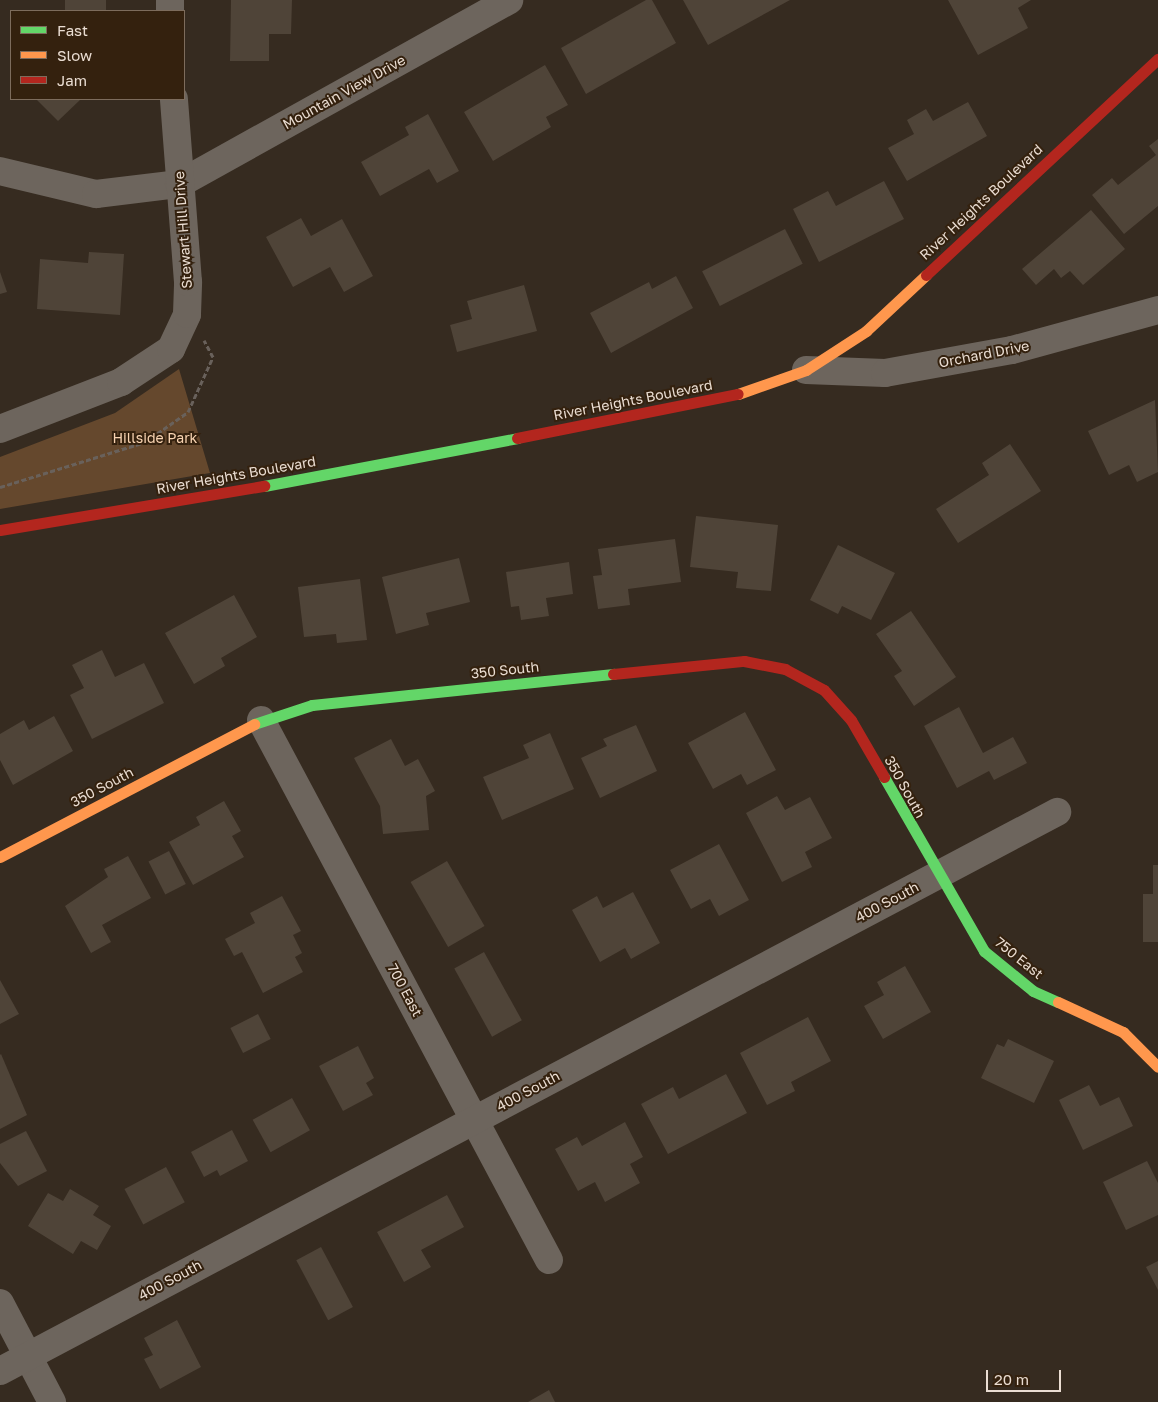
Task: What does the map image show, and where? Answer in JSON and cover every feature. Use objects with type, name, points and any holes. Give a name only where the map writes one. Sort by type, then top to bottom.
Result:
[{"type":"street","name":"Mountain View Drive","points":[[179,184],[509,0]]},
{"type":"street","name":"River Heights Boulevard","points":[[0,530],[254,488],[727,398],[806,370],[866,331],[1158,59]]},
{"type":"street","name":"Stewart Hill Drive","points":[[0,428],[121,382],[171,349],[187,314],[174,100]]},
{"type":"street","points":[[0,171],[96,194],[179,184]]},
{"type":"street","name":"Orchard Drive","points":[[806,370],[885,373],[1012,350],[1158,310]]},
{"type":"street","name":"350 South","points":[[0,857],[261,720],[312,705],[744,660],[785,669],[824,690],[851,720],[937,876]]},
{"type":"street","name":"700 East","points":[[261,720],[549,1260]]},
{"type":"street","name":"400 South","points":[[0,1371],[1057,812]]},
{"type":"street","name":"750 East","points":[[937,876],[984,951],[1032,990],[1123,1032],[1158,1067]]},
{"type":"street","points":[[0,1303],[52,1402]]},
{"type":"path","points":[[0,487],[145,442],[188,412],[213,357],[200,334]]},
{"type":"green space","name":"Hillside Park","points":[[179,369],[210,473],[0,509],[0,457],[115,413]]},
{"type":"building","points":[[65,0],[106,0],[106,10],[65,10]]},
{"type":"building","points":[[231,0],[292,0],[291,34],[269,34],[269,61],[230,61]]},
{"type":"building","points":[[646,0],[652,0],[676,43],[586,94],[561,48]]},
{"type":"building","points":[[683,0],[790,0],[708,45]]},
{"type":"building","points":[[948,0],[1031,0],[1018,8],[1028,28],[978,55]]},
{"type":"building","points":[[545,65],[568,105],[546,117],[551,127],[493,161],[464,112]]},
{"type":"building","points":[[37,100],[80,100],[58,121]]},
{"type":"building","points":[[968,102],[987,136],[907,181],[888,148],[914,134],[907,120],[926,109],[933,121]]},
{"type":"building","points":[[428,114],[459,171],[437,183],[429,169],[380,196],[361,162],[409,135],[405,127]]},
{"type":"building","points":[[1158,139],[1158,206],[1124,234],[1092,195],[1112,178],[1118,185],[1156,155],[1149,146]]},
{"type":"building","points":[[884,181],[904,219],[819,262],[793,209],[828,191],[836,206]]},
{"type":"building","points":[[1091,210],[1125,249],[1083,285],[1070,271],[1061,278],[1054,269],[1036,285],[1022,269]]},
{"type":"building","points":[[301,218],[311,236],[342,219],[373,276],[344,292],[330,267],[293,287],[266,237]]},
{"type":"building","points":[[785,229],[803,264],[720,306],[702,271]]},
{"type":"building","points":[[89,252],[124,254],[120,315],[37,309],[40,259],[88,263]]},
{"type":"building","points":[[0,272],[7,292],[0,294]]},
{"type":"building","points":[[676,276],[693,308],[611,353],[590,313],[649,282],[652,289]]},
{"type":"building","points":[[524,285],[537,331],[457,352],[450,325],[472,319],[467,301]]},
{"type":"building","points":[[1155,400],[1158,472],[1137,482],[1129,465],[1109,475],[1088,431]]},
{"type":"building","points":[[1010,444],[1041,491],[958,543],[936,509],[989,475],[982,463]]},
{"type":"building","points":[[696,516],[778,525],[771,591],[736,588],[738,572],[690,567]]},
{"type":"building","points":[[675,539],[681,582],[628,589],[630,605],[598,609],[593,576],[602,575],[598,549]]},
{"type":"building","points":[[838,545],[895,573],[871,620],[842,606],[838,614],[810,600]]},
{"type":"building","points":[[459,558],[470,602],[426,613],[429,625],[396,634],[382,577]]},
{"type":"building","points":[[569,562],[573,594],[546,598],[549,616],[521,620],[519,606],[511,607],[506,572]]},
{"type":"building","points":[[360,579],[367,640],[337,643],[336,634],[304,637],[298,587]]},
{"type":"building","points":[[234,595],[257,637],[221,658],[225,666],[194,684],[165,633]]},
{"type":"building","points":[[911,611],[956,677],[914,706],[894,676],[902,671],[876,634]]},
{"type":"building","points":[[102,650],[115,677],[144,663],[164,703],[92,739],[70,695],[84,688],[72,665]]},
{"type":"building","points":[[959,707],[983,753],[1013,737],[1027,763],[994,780],[989,771],[957,788],[924,726]]},
{"type":"building","points":[[745,712],[776,770],[747,785],[741,774],[713,789],[688,743]]},
{"type":"building","points":[[54,716],[73,751],[13,785],[0,760],[0,734],[24,720],[29,730]]},
{"type":"building","points":[[636,725],[657,771],[600,798],[581,758],[607,746],[603,739]]},
{"type":"building","points":[[550,733],[574,789],[502,820],[483,777],[529,758],[523,745]]},
{"type":"building","points":[[391,739],[405,766],[418,759],[435,791],[426,796],[429,830],[383,834],[380,806],[354,758]]},
{"type":"building","points":[[777,796],[785,810],[810,797],[832,838],[805,852],[812,867],[782,882],[746,813]]},
{"type":"building","points":[[224,801],[241,831],[232,836],[244,857],[193,885],[169,842],[200,825],[196,817]]},
{"type":"building","points":[[719,844],[749,900],[719,916],[710,899],[691,909],[670,870]]},
{"type":"building","points":[[169,851],[186,884],[165,894],[149,861]]},
{"type":"building","points":[[128,856],[151,898],[102,925],[111,942],[91,953],[65,906],[108,877],[104,869]]},
{"type":"building","points":[[447,861],[485,926],[448,947],[411,882]]},
{"type":"building","points":[[1153,865],[1158,865],[1158,942],[1143,942],[1143,894],[1153,894]]},
{"type":"building","points":[[633,892],[660,943],[631,959],[625,948],[600,962],[572,910],[597,896],[603,908]]},
{"type":"building","points":[[282,896],[301,931],[293,935],[302,953],[295,957],[303,972],[263,993],[242,952],[234,956],[225,939],[255,923],[250,913]]},
{"type":"building","points":[[484,952],[522,1020],[492,1037],[454,968]]},
{"type":"building","points":[[905,966],[931,1012],[883,1039],[864,1006],[884,995],[877,982]]},
{"type":"building","points":[[0,980],[19,1014],[0,1024]]},
{"type":"building","points":[[258,1014],[271,1039],[243,1053],[230,1028]]},
{"type":"building","points":[[808,1017],[831,1061],[791,1082],[795,1091],[767,1105],[740,1053]]},
{"type":"building","points":[[1008,1039],[1054,1061],[1034,1103],[981,1078],[997,1044],[1004,1047]]},
{"type":"building","points":[[358,1046],[374,1078],[366,1083],[373,1095],[343,1111],[319,1066]]},
{"type":"building","points":[[0,1055],[27,1115],[0,1129]]},
{"type":"building","points":[[726,1074],[747,1113],[668,1154],[641,1104],[673,1087],[679,1099]]},
{"type":"building","points":[[1089,1085],[1100,1106],[1119,1097],[1133,1126],[1083,1150],[1059,1100]]},
{"type":"building","points":[[292,1098],[310,1130],[271,1152],[253,1120]]},
{"type":"building","points":[[625,1122],[643,1157],[630,1164],[640,1183],[605,1202],[595,1182],[578,1191],[555,1149],[577,1137],[582,1146]]},
{"type":"building","points":[[232,1130],[248,1161],[220,1176],[217,1170],[204,1177],[191,1152]]},
{"type":"building","points":[[26,1131],[47,1171],[18,1186],[0,1163],[0,1144]]},
{"type":"building","points":[[1147,1161],[1158,1183],[1158,1215],[1126,1230],[1103,1182]]},
{"type":"building","points":[[166,1167],[185,1202],[143,1224],[125,1189]]},
{"type":"building","points":[[70,1189],[99,1206],[93,1215],[111,1226],[97,1250],[81,1241],[73,1254],[28,1226],[48,1193],[63,1201]]},
{"type":"building","points":[[447,1195],[464,1227],[421,1250],[431,1267],[404,1282],[377,1232]]},
{"type":"building","points":[[321,1247],[353,1307],[328,1320],[296,1260]]},
{"type":"building","points":[[1158,1261],[1158,1290],[1146,1267]]},
{"type":"building","points":[[177,1320],[201,1367],[160,1389],[144,1359],[153,1355],[144,1338]]},
{"type":"building","points":[[549,1390],[555,1402],[528,1402]]},
{"type":"traffic: fast","points":[[264,486],[517,438]]},
{"type":"traffic: fast","points":[[254,724],[312,705],[613,674]]},
{"type":"traffic: fast","points":[[884,777],[984,951],[1033,991],[1058,1002]]},
{"type":"traffic: slow","points":[[738,394],[806,370],[866,331],[926,275]]},
{"type":"traffic: slow","points":[[0,857],[254,724]]},
{"type":"traffic: slow","points":[[1058,1002],[1123,1032],[1158,1067]]},
{"type":"traffic: jam","points":[[926,275],[1158,59]]},
{"type":"traffic: jam","points":[[517,438],[738,394]]},
{"type":"traffic: jam","points":[[0,530],[264,486]]},
{"type":"traffic: jam","points":[[613,674],[744,661],[785,669],[824,690],[851,720],[884,777]]}]
